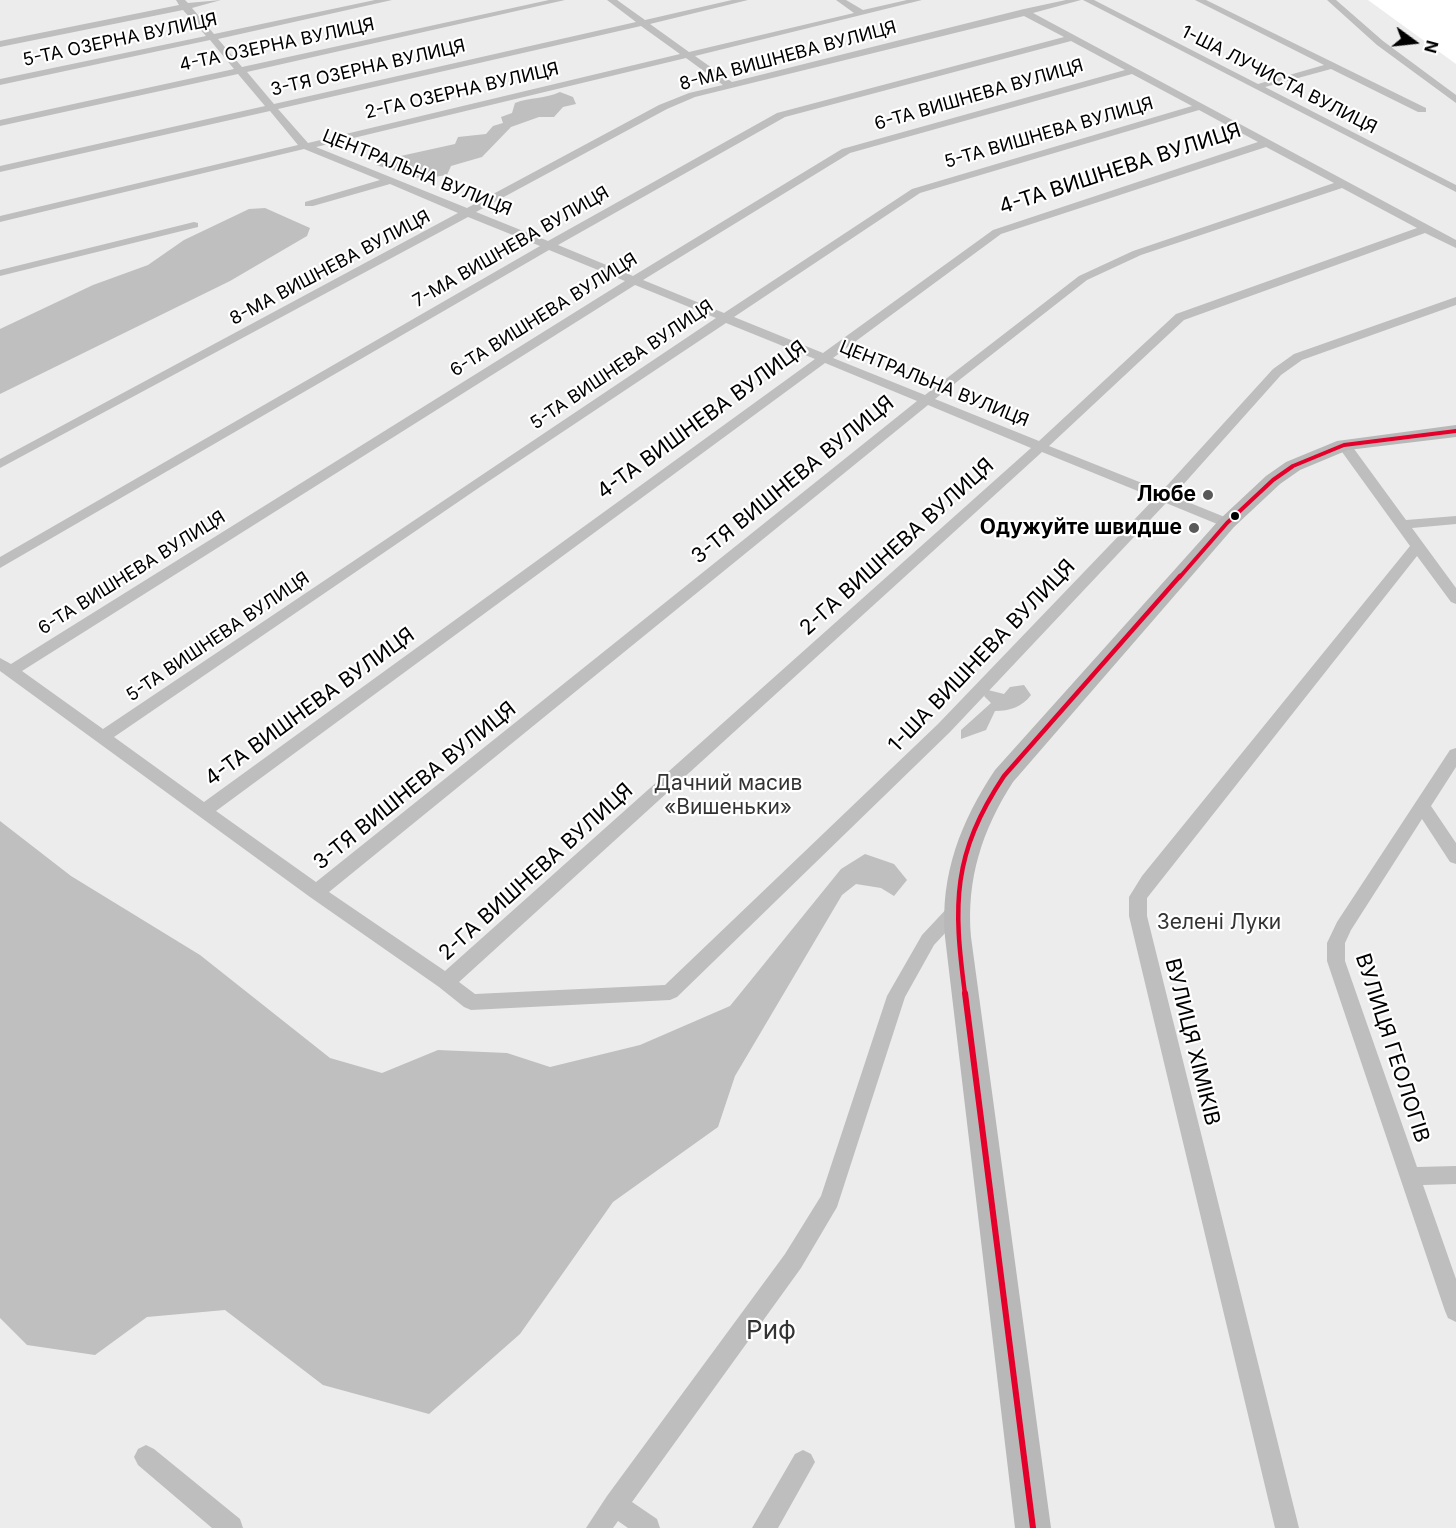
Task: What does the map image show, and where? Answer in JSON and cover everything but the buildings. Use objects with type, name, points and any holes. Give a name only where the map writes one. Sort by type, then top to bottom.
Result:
[{"type":"street","points":[[0,44],[183,3],[217,0]]},
{"type":"street","name":"5-ТА ОЗЕРНА ВУЛИЦЯ","points":[[0,82],[388,0]]},
{"type":"street","name":"4-ТА ОЗЕРНА ВУЛИЦЯ","points":[[0,123],[561,0]]},
{"type":"street","points":[[611,0],[731,86]]},
{"type":"street","name":"3-ТЯ ОЗЕРНА ВУЛИЦЯ","points":[[0,169],[744,0]]},
{"type":"street","points":[[840,0],[861,13]]},
{"type":"street","name":"2-ГА ОЗЕРНА ВУЛИЦЯ","points":[[0,219],[918,0]]},
{"type":"street","name":"8-МА ВИШНЕВА ВУЛИЦЯ","points":[[0,464],[663,107],[692,95],[1077,0]]},
{"type":"street","name":"1-ША ЛУЧИСТА ВУЛИЦЯ","points":[[1086,0],[1456,189]]},
{"type":"street","points":[[1199,0],[1422,110]]},
{"type":"street","points":[[1331,0],[1380,43],[1456,100]]},
{"type":"street","name":"ЦЕНТРАЛЬНА ВУЛИЦЯ","points":[[183,3],[305,146],[1227,523]]},
{"type":"street","points":[[1024,12],[1456,245]]},
{"type":"street","name":"7-МА ВИШНЕВА ВУЛИЦЯ","points":[[0,564],[548,246],[781,115],[1072,38]]},
{"type":"street","points":[[1256,87],[1331,66]]},
{"type":"street","name":"6-ТА ВИШНЕВА ВУЛИЦЯ","points":[[6,667],[846,151],[1132,70]]},
{"type":"street","name":"5-ТА ВИШНЕВА ВУЛИЦЯ","points":[[103,737],[475,484],[916,191],[1200,107]]},
{"type":"street","name":"4-ТА ВИШНЕВА ВУЛИЦЯ","points":[[204,811],[997,232],[1266,143]]},
{"type":"street","points":[[309,204],[390,182]]},
{"type":"street","name":"3-ТЯ ВИШНЕВА ВУЛИЦЯ","points":[[316,892],[926,400],[1083,278],[1137,253],[1342,184]]},
{"type":"street","points":[[0,273],[194,225]]},
{"type":"street","name":"2-ГА ВИШНЕВА ВУЛИЦЯ","points":[[446,981],[1040,447],[1180,317],[1426,229]]},
{"type":"street","name":"1-ША ВИШНЕВА ВУЛИЦЯ","points":[[446,981],[471,1002],[669,992],[944,728],[1164,497],[1277,372],[1298,357],[1456,301]]},
{"type":"street","points":[[1034,1528],[961,965],[957,909],[970,835],[982,808],[1004,776],[1227,523],[1280,475],[1293,466],[1344,445],[1456,431]]},
{"type":"street","points":[[1344,445],[1456,599]]},
{"type":"street","points":[[1402,525],[1456,520]]},
{"type":"street","name":"ВУЛИЦЯ ХІМІКІВ","points":[[1287,1528],[1138,916],[1138,897],[1148,881],[1417,546]]},
{"type":"street","points":[[6,667],[316,892],[446,981]]},
{"type":"street","name":"ВУЛИЦЯ ГЕОЛОГІВ","points":[[1456,753],[1423,807],[1342,927],[1336,943],[1336,962],[1456,1311]]},
{"type":"street","points":[[1423,807],[1456,856]]},
{"type":"street","points":[[598,1528],[793,1261],[830,1200],[896,996],[928,940],[957,909]]},
{"type":"street","points":[[1411,1176],[1456,1175]]},
{"type":"street","points":[[146,1457],[231,1528]]},
{"type":"street","points":[[764,1528],[803,1462]]},
{"type":"street","points":[[615,1504],[648,1528]]},
{"type":"green space","name":"Дачний масив «Вишеньки»","points":[[0,0],[1368,0],[1456,64],[1456,1528],[0,1528]]},
{"type":"shaded area","points":[[560,92],[573,97],[576,104],[563,107],[554,117],[539,117],[511,127],[482,157],[451,166],[447,175],[421,179],[376,165],[394,160],[396,157],[455,144],[458,137],[486,134],[493,126],[503,123],[501,117],[512,113],[515,103]]},
{"type":"shaded area","points":[[265,208],[310,228],[307,236],[230,281],[0,394],[0,329],[93,285],[148,265],[184,240],[249,209]]},
{"type":"shaded area","points":[[1024,685],[1031,695],[1024,703],[1011,709],[995,711],[986,730],[961,739],[961,730],[991,703],[984,696],[988,690],[1004,694],[1010,687]]},
{"type":"shaded area","points":[[0,821],[71,876],[200,955],[330,1058],[382,1073],[438,1050],[507,1053],[550,1067],[640,1045],[730,1006],[841,869],[865,854],[894,864],[907,880],[894,896],[881,888],[856,884],[842,895],[735,1076],[718,1127],[613,1202],[520,1334],[429,1414],[323,1385],[225,1310],[147,1317],[95,1355],[27,1345],[0,1318]]},
{"type":"transit line","points":[[1033,1528],[958,937],[958,890],[970,839],[985,807],[1004,776],[1227,523],[1273,480],[1293,466],[1344,445],[1456,431]]},
{"type":"place","name":"Любе","points":[[1208,495]]},
{"type":"place","name":"Одужуйте швидше","points":[[1194,528]]},
{"type":"park label","name":"Зелені Луки","points":[[1219,923]]},
{"type":"park label","name":"Риф","points":[[771,1331]]}]
